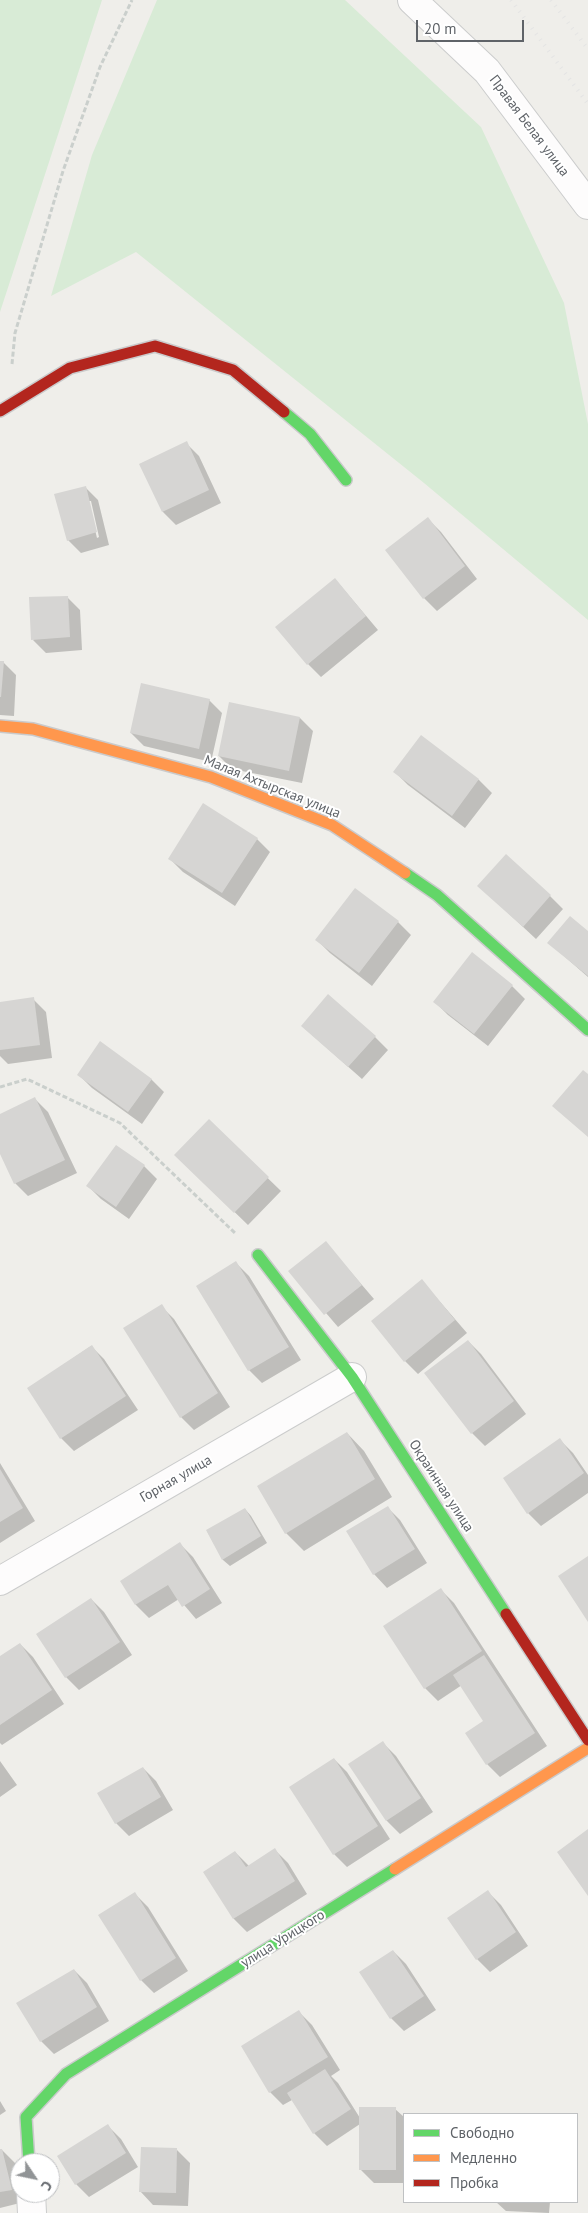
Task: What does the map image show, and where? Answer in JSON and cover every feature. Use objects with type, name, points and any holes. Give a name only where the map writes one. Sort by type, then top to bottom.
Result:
[{"type":"street","name":"Правая Белая улица","points":[[412,0],[487,70],[588,205]]},
{"type":"street","points":[[5,408],[70,368],[155,346],[233,370],[310,434],[346,480]]},
{"type":"street","name":"Малая Ахтырская улица","points":[[0,726],[33,728],[211,777],[332,825],[437,895],[588,1030]]},
{"type":"street","name":"Окраинная улица","points":[[258,1255],[352,1377],[588,1740]]},
{"type":"street","name":"Горная улица","points":[[0,1581],[352,1377]]},
{"type":"street","name":"улица Урицкого","points":[[28,2153],[26,2117],[66,2074],[588,1748]]},
{"type":"path","points":[[5,408],[15,333],[60,181],[100,67],[132,0]]},
{"type":"path","points":[[0,1087],[26,1079],[120,1123],[258,1255]]},
{"type":"green space","points":[[0,0],[102,0],[0,312]]},
{"type":"green space","points":[[157,0],[345,0],[481,127],[564,303],[588,424],[588,620],[424,483],[136,252],[51,296],[92,155]]},
{"type":"building","points":[[187,441],[209,490],[162,512],[139,464]]},
{"type":"building","points":[[86,486],[97,532],[67,541],[54,494]]},
{"type":"building","points":[[428,517],[465,566],[423,599],[385,550]]},
{"type":"building","points":[[335,578],[366,616],[307,665],[275,627]]},
{"type":"building","points":[[68,596],[70,637],[31,640],[29,597]]},
{"type":"building","points":[[0,661],[4,661],[1,697],[0,697]]},
{"type":"building","points":[[141,683],[210,699],[199,749],[130,733]]},
{"type":"building","points":[[229,702],[300,717],[289,771],[218,756]]},
{"type":"building","points":[[421,735],[479,779],[452,816],[393,772]]},
{"type":"building","points":[[203,803],[258,838],[222,893],[168,859]]},
{"type":"building","points":[[506,854],[551,895],[523,927],[477,886]]},
{"type":"building","points":[[355,888],[399,921],[359,973],[315,940]]},
{"type":"building","points":[[570,916],[588,931],[588,976],[547,943]]},
{"type":"building","points":[[472,952],[513,985],[474,1034],[433,1002]]},
{"type":"building","points":[[328,994],[376,1036],[348,1067],[301,1026]]},
{"type":"building","points":[[34,997],[40,1045],[0,1050],[0,1002]]},
{"type":"building","points":[[100,1041],[152,1079],[128,1112],[77,1075]]},
{"type":"building","points":[[583,1070],[588,1074],[588,1137],[552,1106]]},
{"type":"building","points":[[35,1097],[65,1160],[14,1184],[0,1154],[0,1114]]},
{"type":"building","points":[[209,1119],[269,1177],[234,1213],[174,1155]]},
{"type":"building","points":[[116,1145],[145,1165],[116,1207],[86,1186]]},
{"type":"building","points":[[326,1241],[362,1285],[324,1315],[288,1271]]},
{"type":"building","points":[[236,1261],[289,1347],[248,1371],[196,1286]]},
{"type":"building","points":[[422,1279],[455,1320],[404,1362],[371,1321]]},
{"type":"building","points":[[162,1304],[218,1393],[180,1418],[123,1328]]},
{"type":"building","points":[[468,1340],[514,1401],[471,1434],[424,1373]]},
{"type":"building","points":[[92,1345],[126,1396],[60,1439],[27,1388]]},
{"type":"building","points":[[347,1432],[375,1479],[285,1534],[257,1486]]},
{"type":"building","points":[[560,1438],[584,1473],[527,1514],[503,1478]]},
{"type":"building","points":[[0,1469],[23,1508],[0,1522]]},
{"type":"building","points":[[388,1506],[415,1549],[373,1575],[346,1531]]},
{"type":"building","points":[[245,1508],[261,1536],[222,1560],[206,1530]]},
{"type":"building","points":[[180,1542],[210,1589],[182,1607],[168,1585],[135,1605],[120,1581]]},
{"type":"building","points":[[588,1556],[588,1622],[558,1576]]},
{"type":"building","points":[[441,1588],[482,1651],[424,1689],[383,1626]]},
{"type":"building","points":[[91,1598],[120,1642],[65,1678],[36,1634]]},
{"type":"building","points":[[20,1643],[52,1690],[0,1725],[0,1656]]},
{"type":"building","points":[[484,1655],[535,1733],[486,1765],[465,1733],[483,1721],[453,1675]]},
{"type":"building","points":[[383,1741],[421,1798],[386,1821],[348,1764]]},
{"type":"building","points":[[334,1758],[378,1826],[333,1855],[289,1787]]},
{"type":"building","points":[[143,1767],[161,1797],[115,1824],[97,1793]]},
{"type":"building","points":[[588,1829],[588,1896],[557,1852]]},
{"type":"building","points":[[275,1848],[295,1881],[233,1919],[203,1872],[235,1851],[246,1867]]},
{"type":"building","points":[[488,1890],[516,1932],[476,1960],[447,1918]]},
{"type":"building","points":[[135,1892],[176,1958],[140,1981],[98,1915]]},
{"type":"building","points":[[393,1950],[424,1996],[390,2019],[359,1972]]},
{"type":"building","points":[[74,1969],[97,2007],[40,2042],[16,2003]]},
{"type":"building","points":[[299,2010],[328,2057],[269,2093],[241,2046]]},
{"type":"building","points":[[325,2069],[351,2109],[313,2134],[287,2093]]},
{"type":"building","points":[[359,2107],[396,2107],[396,2170],[359,2170]]},
{"type":"building","points":[[108,2124],[126,2153],[75,2185],[60,2161],[60,2154]]},
{"type":"building","points":[[141,2147],[177,2148],[176,2193],[139,2192]]},
{"type":"building","points":[[0,2149],[2,2149],[10,2182],[10,2190],[0,2192]]},
{"type":"railway","points":[[511,0],[588,104]]},
{"type":"railway","points":[[551,0],[588,49]]},
{"type":"traffic: fast","points":[[284,412],[310,434],[346,480]]},
{"type":"traffic: fast","points":[[405,873],[437,895],[588,1030]]},
{"type":"traffic: fast","points":[[258,1255],[352,1377],[506,1614]]},
{"type":"traffic: fast","points":[[28,2153],[26,2117],[66,2074],[395,1869]]},
{"type":"traffic: slow","points":[[0,726],[33,729],[211,777],[332,825],[405,873]]},
{"type":"traffic: slow","points":[[395,1869],[588,1748]]},
{"type":"traffic: jam","points":[[0,411],[70,368],[155,346],[233,370],[284,412]]},
{"type":"traffic: jam","points":[[506,1614],[588,1740]]}]
